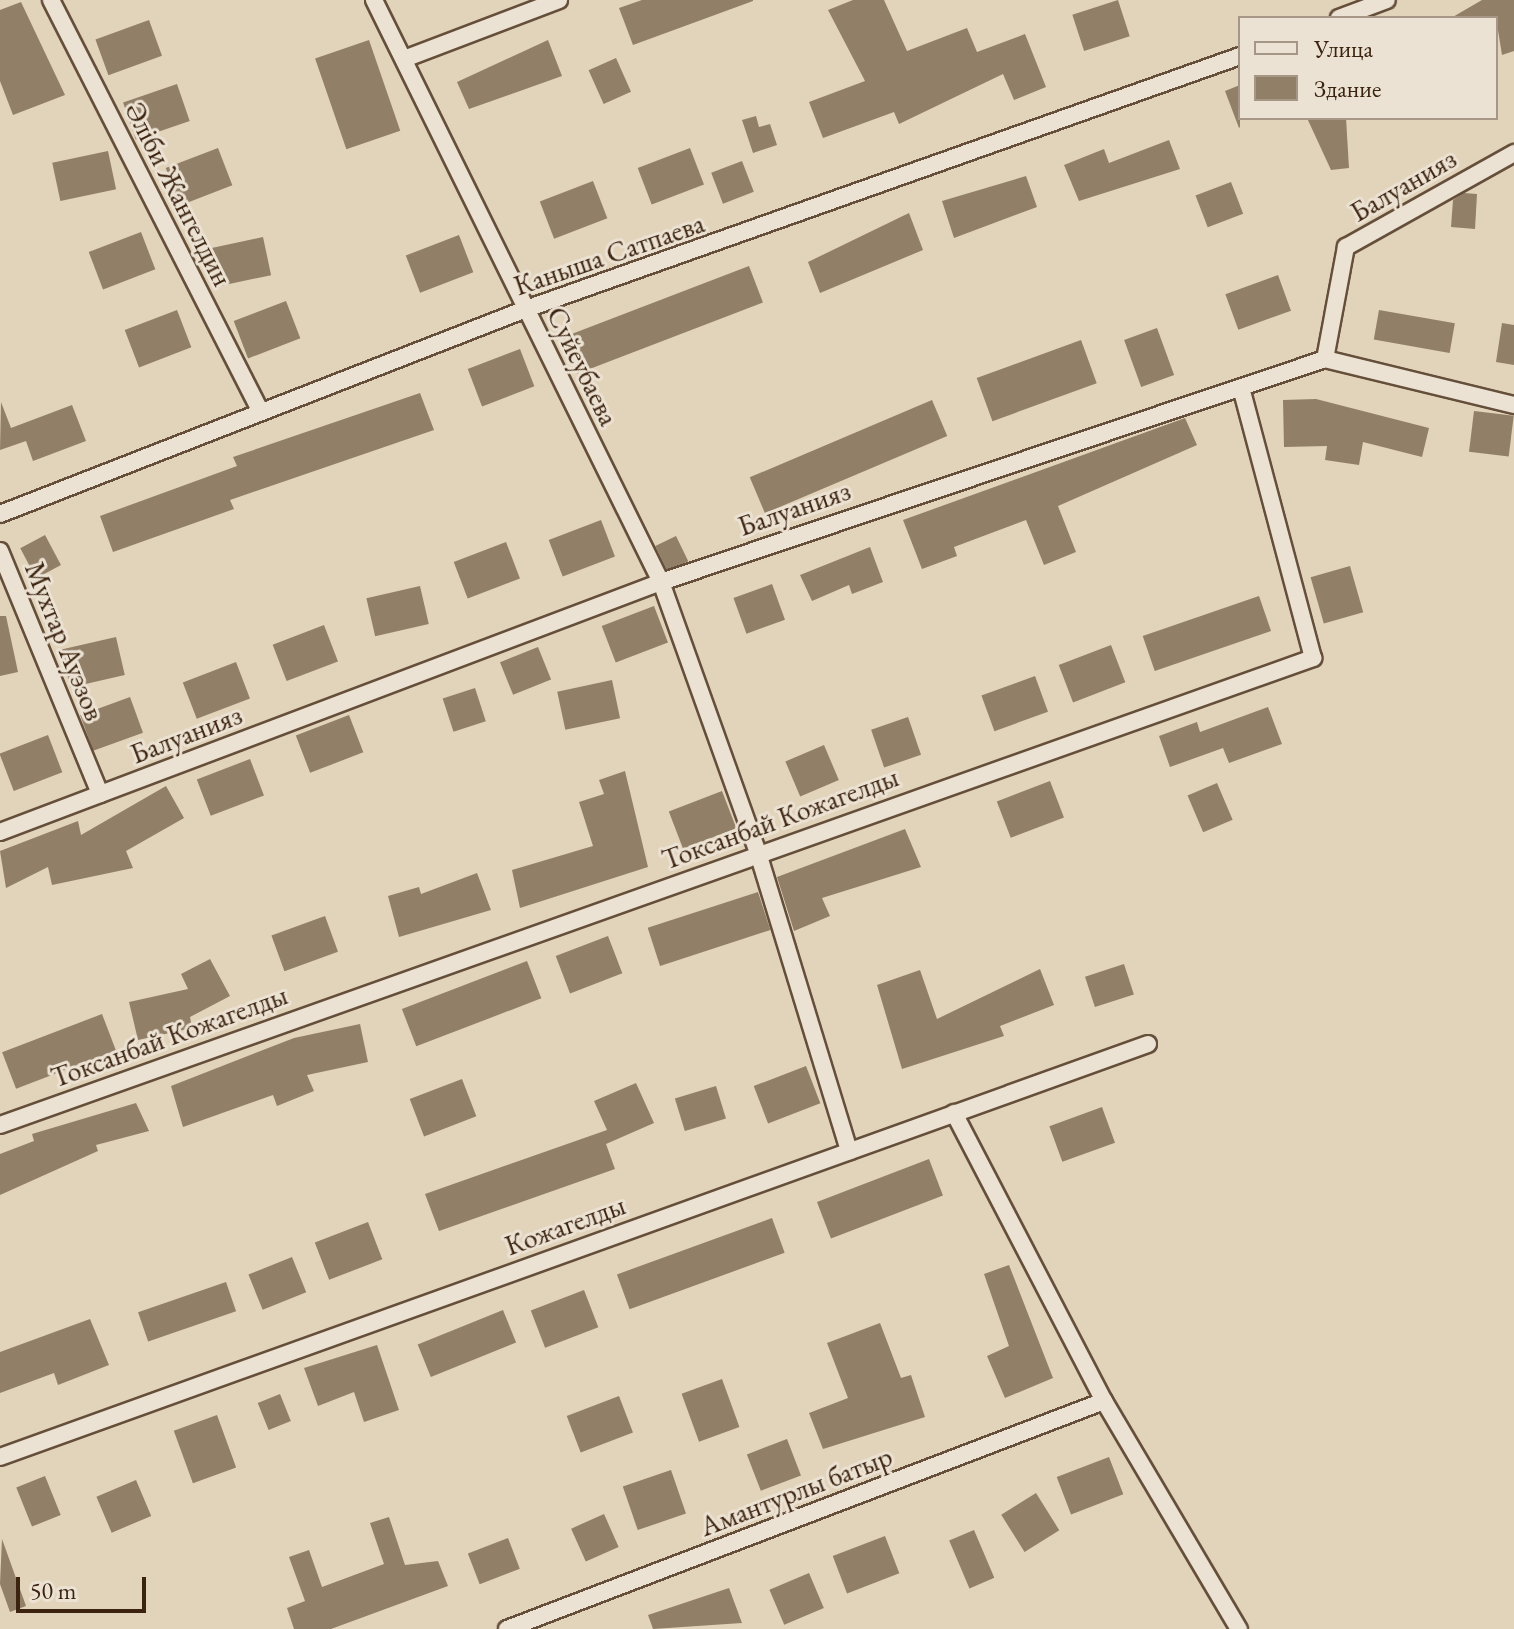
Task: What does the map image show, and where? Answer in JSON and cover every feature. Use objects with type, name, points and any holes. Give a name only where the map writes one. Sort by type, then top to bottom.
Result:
[{"type":"street","name":"Әліби Жангелдин","points":[[51,0],[261,412]]},
{"type":"street","name":"Суйеубаева","points":[[374,0],[661,582],[758,853],[849,1151]]},
{"type":"street","points":[[404,59],[559,0]]},
{"type":"street","points":[[1344,16],[1387,0]]},
{"type":"street","name":"Каныша Сатпаева","points":[[0,514],[526,309],[1238,57]]},
{"type":"street","name":"Балуанияз","points":[[0,832],[661,582],[1325,359],[1346,247],[1514,153]]},
{"type":"street","points":[[1325,359],[1514,405]]},
{"type":"street","name":"Токсанбай Кожагелды","points":[[0,1125],[1313,658],[1241,387]]},
{"type":"street","name":"Мухтар Ауэзов","points":[[0,551],[100,794]]},
{"type":"street","name":"Кожагелды","points":[[0,1457],[1148,1044]]},
{"type":"street","points":[[954,1113],[1104,1401],[1239,1629]]},
{"type":"street","name":"Амантурлы батыр","points":[[507,1629],[1104,1401]]},
{"type":"building","points":[[642,0],[753,1],[633,45],[619,8]]},
{"type":"building","points":[[853,0],[884,0],[907,51],[967,28],[977,52],[1025,34],[1046,87],[1014,100],[1003,74],[899,124],[894,112],[823,138],[809,102],[865,81],[828,10]]},
{"type":"building","points":[[1118,0],[1130,36],[1084,51],[1072,15]]},
{"type":"building","points":[[1482,0],[1514,0],[1514,51],[1502,55],[1498,16],[1454,16]]},
{"type":"building","points":[[21,2],[65,95],[13,115],[0,81],[0,10]]},
{"type":"building","points":[[149,20],[162,56],[108,75],[95,39]]},
{"type":"building","points":[[369,40],[400,131],[346,149],[315,59]]},
{"type":"building","points":[[548,40],[562,76],[469,109],[457,82]]},
{"type":"building","points":[[616,58],[631,92],[604,104],[589,70]]},
{"type":"building","points":[[177,84],[190,121],[136,139],[123,103]]},
{"type":"building","points":[[1238,86],[1239,128],[1225,91]]},
{"type":"building","points":[[756,116],[759,127],[770,124],[777,145],[753,153],[742,120]]},
{"type":"building","points":[[1308,120],[1346,120],[1349,168],[1331,170]]},
{"type":"building","points":[[1169,140],[1180,169],[1079,201],[1064,165],[1104,149],[1109,163]]},
{"type":"building","points":[[218,148],[232,185],[180,205],[166,168]]},
{"type":"building","points":[[690,148],[704,184],[652,204],[638,168]]},
{"type":"building","points":[[108,151],[116,189],[60,201],[52,163]]},
{"type":"building","points":[[742,161],[754,192],[723,204],[711,173]]},
{"type":"building","points":[[1026,176],[1037,207],[954,238],[942,201]]},
{"type":"building","points":[[593,181],[607,218],[554,239],[540,201]]},
{"type":"building","points":[[1231,182],[1243,214],[1208,227],[1196,196]]},
{"type":"building","points":[[1464,193],[1477,194],[1475,229],[1451,227],[1453,200]]},
{"type":"building","points":[[909,213],[923,250],[820,293],[808,262]]},
{"type":"building","points":[[141,232],[155,269],[103,289],[89,252]]},
{"type":"building","points":[[459,235],[473,272],[420,293],[406,255]]},
{"type":"building","points":[[263,237],[271,275],[216,287],[208,249]]},
{"type":"building","points":[[749,266],[763,302],[577,374],[563,337]]},
{"type":"building","points":[[1278,275],[1291,311],[1238,330],[1225,294]]},
{"type":"building","points":[[286,301],[300,338],[248,358],[234,321]]},
{"type":"building","points":[[177,310],[191,347],[139,367],[125,330]]},
{"type":"building","points":[[1379,310],[1455,323],[1450,353],[1374,340]]},
{"type":"building","points":[[1502,323],[1514,325],[1514,365],[1496,362]]},
{"type":"building","points":[[1157,328],[1174,375],[1141,387],[1124,340]]},
{"type":"building","points":[[1081,340],[1097,383],[992,421],[977,378]]},
{"type":"building","points":[[520,349],[534,386],[482,406],[468,369]]},
{"type":"building","points":[[420,393],[434,430],[230,500],[234,509],[113,552],[100,516],[237,466],[233,457]]},
{"type":"building","points":[[1316,399],[1429,428],[1422,457],[1363,442],[1359,465],[1325,460],[1327,446],[1284,447],[1283,400]]},
{"type":"building","points":[[932,400],[947,436],[765,513],[750,477]]},
{"type":"building","points":[[1,402],[11,428],[72,405],[86,441],[33,461],[26,441],[0,450]]},
{"type":"building","points":[[1474,411],[1514,416],[1509,457],[1469,452]]},
{"type":"building","points":[[1185,418],[1197,445],[1058,506],[1076,552],[1044,565],[1026,520],[954,547],[957,556],[922,569],[903,520]]},
{"type":"building","points":[[601,520],[615,556],[563,576],[549,540]]},
{"type":"building","points":[[45,535],[61,565],[36,578],[20,548]]},
{"type":"building","points":[[676,536],[688,561],[668,571],[655,546]]},
{"type":"building","points":[[506,542],[520,578],[468,598],[454,562]]},
{"type":"building","points":[[870,547],[883,582],[852,594],[849,585],[812,601],[800,575]]},
{"type":"building","points":[[1350,566],[1363,612],[1324,623],[1311,577]]},
{"type":"building","points":[[772,584],[785,620],[746,634],[733,598]]},
{"type":"building","points":[[420,586],[429,624],[375,636],[366,598]]},
{"type":"building","points":[[1259,596],[1271,631],[1155,671],[1143,636]]},
{"type":"building","points":[[654,606],[668,642],[616,662],[602,626]]},
{"type":"building","points":[[0,616],[6,616],[18,672],[0,676]]},
{"type":"building","points":[[324,625],[338,661],[287,681],[273,645]]},
{"type":"building","points":[[116,637],[125,675],[70,688],[61,650]]},
{"type":"building","points":[[1111,645],[1125,682],[1073,702],[1059,665]]},
{"type":"building","points":[[538,647],[551,679],[513,695],[500,662]]},
{"type":"building","points":[[236,662],[250,698],[197,719],[183,682]]},
{"type":"building","points":[[1035,676],[1048,712],[994,731],[981,695]]},
{"type":"building","points":[[612,680],[620,718],[565,730],[557,692]]},
{"type":"building","points":[[475,688],[486,721],[453,732],[443,699]]},
{"type":"building","points":[[130,697],[143,733],[93,751],[80,715]]},
{"type":"building","points":[[1268,707],[1282,744],[1229,763],[1223,748],[1170,767],[1159,736],[1197,722],[1200,732]]},
{"type":"building","points":[[349,715],[363,752],[310,773],[296,735]]},
{"type":"building","points":[[908,717],[921,755],[884,768],[871,730]]},
{"type":"building","points":[[48,735],[62,772],[14,791],[0,753]]},
{"type":"building","points":[[824,745],[839,780],[800,796],[785,761]]},
{"type":"building","points":[[250,759],[264,795],[211,816],[197,779]]},
{"type":"building","points":[[625,771],[648,867],[520,908],[512,870],[593,846],[579,802],[604,794],[599,780]]},
{"type":"building","points":[[1050,781],[1064,817],[1011,838],[997,801]]},
{"type":"building","points":[[1217,783],[1233,820],[1203,832],[1188,796]]},
{"type":"building","points":[[166,786],[184,818],[126,851],[133,868],[52,885],[48,867],[6,888],[0,851],[78,821],[81,835]]},
{"type":"building","points":[[722,791],[736,828],[683,849],[669,811]]},
{"type":"building","points":[[905,829],[921,867],[822,898],[830,916],[794,931],[777,877]]},
{"type":"building","points":[[477,873],[491,910],[399,937],[388,896],[419,887],[421,894]]},
{"type":"building","points":[[758,892],[770,930],[660,966],[648,928]]},
{"type":"building","points":[[325,916],[338,952],[284,971],[271,935]]},
{"type":"building","points":[[608,936],[622,973],[570,993],[556,956]]},
{"type":"building","points":[[210,959],[230,996],[190,1017],[192,1028],[138,1040],[129,1002],[188,989],[181,974]]},
{"type":"building","points":[[527,961],[541,998],[416,1046],[402,1009]]},
{"type":"building","points":[[1124,964],[1134,994],[1095,1007],[1085,977]]},
{"type":"building","points":[[1040,969],[1054,1005],[1000,1026],[1004,1036],[902,1069],[877,985],[920,970],[937,1019]]},
{"type":"building","points":[[102,1014],[116,1050],[16,1089],[2,1052]]},
{"type":"building","points":[[360,1024],[368,1062],[307,1075],[314,1091],[277,1106],[273,1095],[183,1127],[171,1086],[294,1038]]},
{"type":"building","points":[[806,1066],[820,1103],[768,1123],[754,1086]]},
{"type":"building","points":[[462,1079],[476,1116],[424,1136],[410,1099]]},
{"type":"building","points":[[636,1083],[654,1123],[606,1144],[615,1169],[439,1231],[425,1194],[607,1130],[594,1101]]},
{"type":"building","points":[[716,1086],[726,1119],[685,1131],[675,1099]]},
{"type":"building","points":[[136,1103],[149,1131],[96,1145],[98,1151],[0,1195],[0,1154],[34,1141],[32,1134]]},
{"type":"building","points":[[1102,1107],[1115,1143],[1062,1162],[1049,1126]]},
{"type":"building","points":[[929,1159],[943,1195],[831,1238],[817,1202]]},
{"type":"building","points":[[772,1218],[785,1253],[630,1309],[617,1274]]},
{"type":"building","points":[[368,1222],[382,1259],[329,1280],[315,1242]]},
{"type":"building","points":[[292,1257],[306,1292],[263,1310],[248,1275]]},
{"type":"building","points":[[1009,1265],[1053,1378],[1005,1398],[987,1356],[1009,1346],[984,1274]]},
{"type":"building","points":[[226,1282],[236,1311],[148,1342],[138,1312]]},
{"type":"building","points":[[584,1290],[598,1327],[545,1348],[531,1310]]},
{"type":"building","points":[[503,1310],[516,1342],[431,1377],[418,1344]]},
{"type":"building","points":[[90,1319],[109,1365],[58,1385],[54,1373],[0,1393],[0,1352]]},
{"type":"building","points":[[880,1323],[901,1378],[911,1375],[925,1417],[823,1449],[809,1413],[848,1398],[827,1343]]},
{"type":"building","points":[[377,1345],[399,1410],[364,1422],[354,1392],[318,1406],[304,1368]]},
{"type":"building","points":[[722,1379],[739,1427],[699,1442],[682,1394]]},
{"type":"building","points":[[280,1394],[291,1421],[269,1430],[258,1403]]},
{"type":"building","points":[[619,1396],[633,1432],[581,1452],[567,1416]]},
{"type":"building","points":[[217,1415],[236,1468],[193,1483],[174,1431]]},
{"type":"building","points":[[787,1439],[801,1475],[761,1491],[747,1454]]},
{"type":"building","points":[[1109,1457],[1123,1494],[1071,1514],[1057,1477]]},
{"type":"building","points":[[671,1470],[686,1513],[638,1530],[623,1487]]},
{"type":"building","points":[[45,1476],[61,1515],[32,1527],[16,1488]]},
{"type":"building","points":[[136,1480],[151,1516],[112,1533],[96,1497]]},
{"type":"building","points":[[1036,1493],[1059,1530],[1025,1552],[1001,1515]]},
{"type":"building","points":[[604,1514],[619,1547],[586,1562],[571,1529]]},
{"type":"building","points":[[389,1517],[405,1565],[438,1561],[448,1586],[331,1629],[294,1629],[287,1608],[305,1601],[289,1557],[309,1550],[322,1587],[384,1564],[370,1523]]},
{"type":"building","points":[[974,1530],[994,1578],[969,1588],[949,1541]]},
{"type":"building","points":[[885,1536],[899,1573],[847,1593],[833,1556]]},
{"type":"building","points":[[508,1538],[520,1569],[480,1584],[468,1553]]},
{"type":"building","points":[[2,1539],[26,1606],[10,1612],[0,1584]]},
{"type":"building","points":[[809,1573],[824,1608],[784,1625],[769,1590]]},
{"type":"building","points":[[729,1588],[742,1623],[653,1629],[648,1615]]}]
